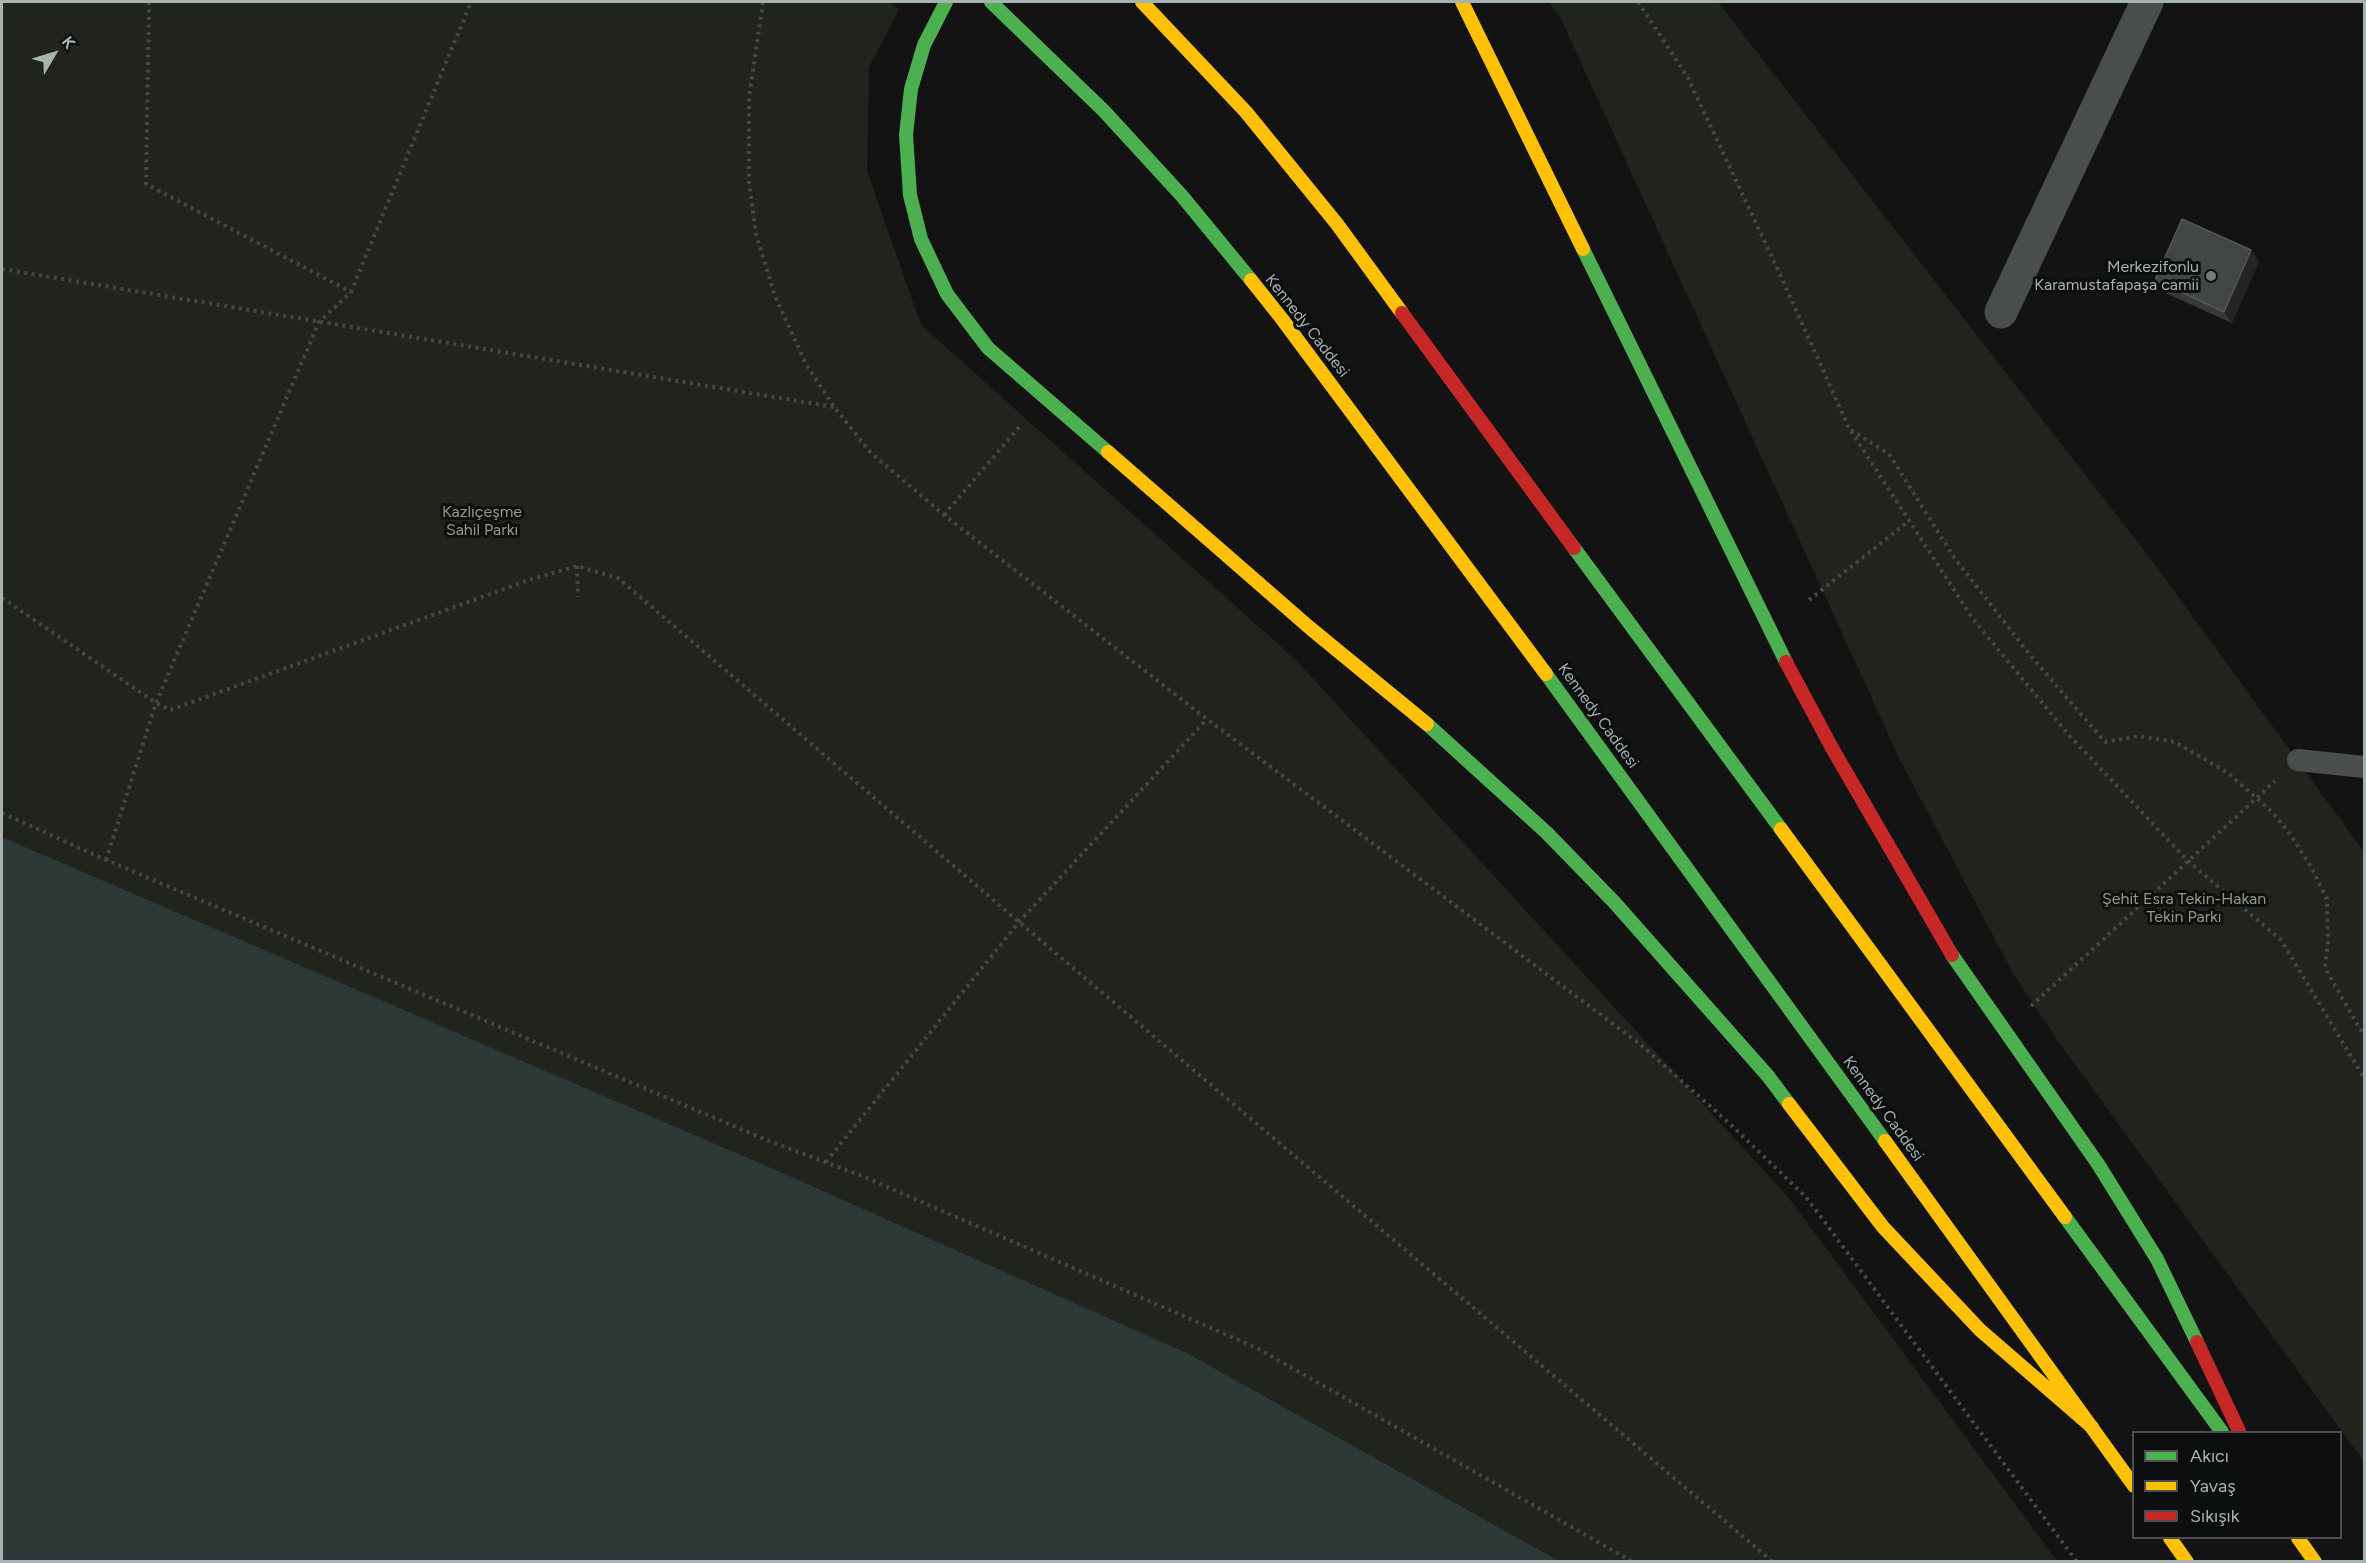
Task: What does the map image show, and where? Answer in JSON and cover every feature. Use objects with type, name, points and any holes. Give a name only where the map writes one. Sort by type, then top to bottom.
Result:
[{"type":"highway","points":[[946,2],[924,45],[911,89],[906,135],[910,195],[921,239],[947,294],[988,348],[1310,628],[1430,727],[1547,833],[1614,902],[1768,1076],[1883,1227],[1980,1330],[2092,1426]]},
{"type":"highway","name":"Kennedy Caddesi","points":[[991,2],[1104,111],[1182,196],[1282,319],[1549,677],[2092,1426],[2132,1485]]},
{"type":"highway","points":[[1142,2],[1245,112],[1337,224],[2221,1431]]},
{"type":"highway","points":[[1462,2],[1785,661],[1832,748],[1949,951],[2098,1164],[2157,1259],[2240,1431]]},
{"type":"highway","points":[[2171,1539],[2187,1562]]},
{"type":"highway","points":[[2299,1539],[2314,1562]]},
{"type":"street","points":[[2001,312],[2147,2]]},
{"type":"lane","points":[[2298,760],[2364,767]]},
{"type":"path","points":[[149,2],[146,184],[351,292]]},
{"type":"path","points":[[106,860],[156,704],[319,322],[351,292],[471,2]]},
{"type":"path","points":[[763,2],[749,98],[749,183],[756,234],[775,296],[806,364],[834,407],[872,453],[944,515],[1207,719],[1641,1045],[1730,1123],[1806,1197],[2077,1562]]},
{"type":"path","points":[[1638,2],[1687,76],[1849,428],[1973,619],[2067,733],[2188,861],[2281,940],[2364,1078]]},
{"type":"path","points":[[2,269],[834,407]]},
{"type":"path","points":[[944,515],[1021,425]]},
{"type":"path","points":[[1849,428],[1889,454],[1953,556],[2030,655],[2105,742],[2139,736],[2175,742],[2227,772],[2272,812],[2290,834],[2311,867],[2327,899],[2328,942],[2325,968],[2364,1036]]},
{"type":"path","points":[[1809,600],[1909,521]]},
{"type":"path","points":[[578,566],[578,597]]},
{"type":"path","points":[[2,598],[156,704],[170,710],[529,580],[578,566],[618,578],[1019,922],[1773,1562]]},
{"type":"path","points":[[826,1162],[1019,922],[1207,719]]},
{"type":"path","points":[[2028,1009],[2298,760]]},
{"type":"path","points":[[2,813],[106,860],[758,1136],[826,1162],[1257,1348],[1633,1562]]},
{"type":"green space","name":"Kazlıçeşme Sahil Parkı","points":[[2,2],[889,2],[899,9],[869,67],[867,171],[921,325],[1296,660],[1789,1198],[2057,1561],[1559,1561],[1189,1354],[776,1170],[2,837]]},
{"type":"green space","name":"Şehit Esra Tekin-Hakan Tekin Parkı","points":[[1549,2],[1718,2],[2153,562],[2364,852],[2364,1462],[2058,1041],[2014,975],[1901,762],[1560,17]]},
{"type":"shaded area","points":[[2,837],[776,1170],[1189,1354],[1559,1561],[2,1561]]},
{"type":"building","name":"Merkezifonlu Karamustafapaşa camii","points":[[2182,219],[2251,250],[2224,312],[2155,280]]},
{"type":"traffic: fast","points":[[946,2],[924,45],[911,89],[906,135],[910,195],[921,239],[947,294],[988,348],[1108,452]]},
{"type":"traffic: fast","points":[[991,2],[1104,111],[1182,196],[1251,280]]},
{"type":"traffic: fast","points":[[1583,249],[1786,662]]},
{"type":"traffic: fast","points":[[1574,548],[1781,829]]},
{"type":"traffic: fast","points":[[1546,674],[1885,1141]]},
{"type":"traffic: fast","points":[[1427,724],[1547,833],[1614,902],[1768,1076],[1789,1104]]},
{"type":"traffic: fast","points":[[1952,955],[2098,1164],[2157,1259],[2197,1342]]},
{"type":"traffic: fast","points":[[2065,1217],[2221,1431]]},
{"type":"traffic: slow","points":[[1142,2],[1246,112],[1337,224],[1402,313]]},
{"type":"traffic: slow","points":[[1462,2],[1583,249]]},
{"type":"traffic: slow","points":[[1251,280],[1546,674]]},
{"type":"traffic: slow","points":[[1108,452],[1310,628],[1427,724]]},
{"type":"traffic: slow","points":[[1781,829],[2065,1217]]},
{"type":"traffic: slow","points":[[1789,1104],[1883,1227],[1980,1330],[2092,1427]]},
{"type":"traffic: slow","points":[[1885,1141],[2132,1483]]},
{"type":"traffic: slow","points":[[2171,1539],[2187,1562]]},
{"type":"traffic: slow","points":[[2299,1539],[2315,1562]]},
{"type":"traffic: jam","points":[[1402,313],[1574,548]]},
{"type":"traffic: jam","points":[[1786,662],[1832,748],[1952,955]]},
{"type":"traffic: jam","points":[[2197,1342],[2239,1431]]},
{"type":"place","name":"Merkezifonlu Karamustafapaşa camii","points":[[2211,276]]}]
